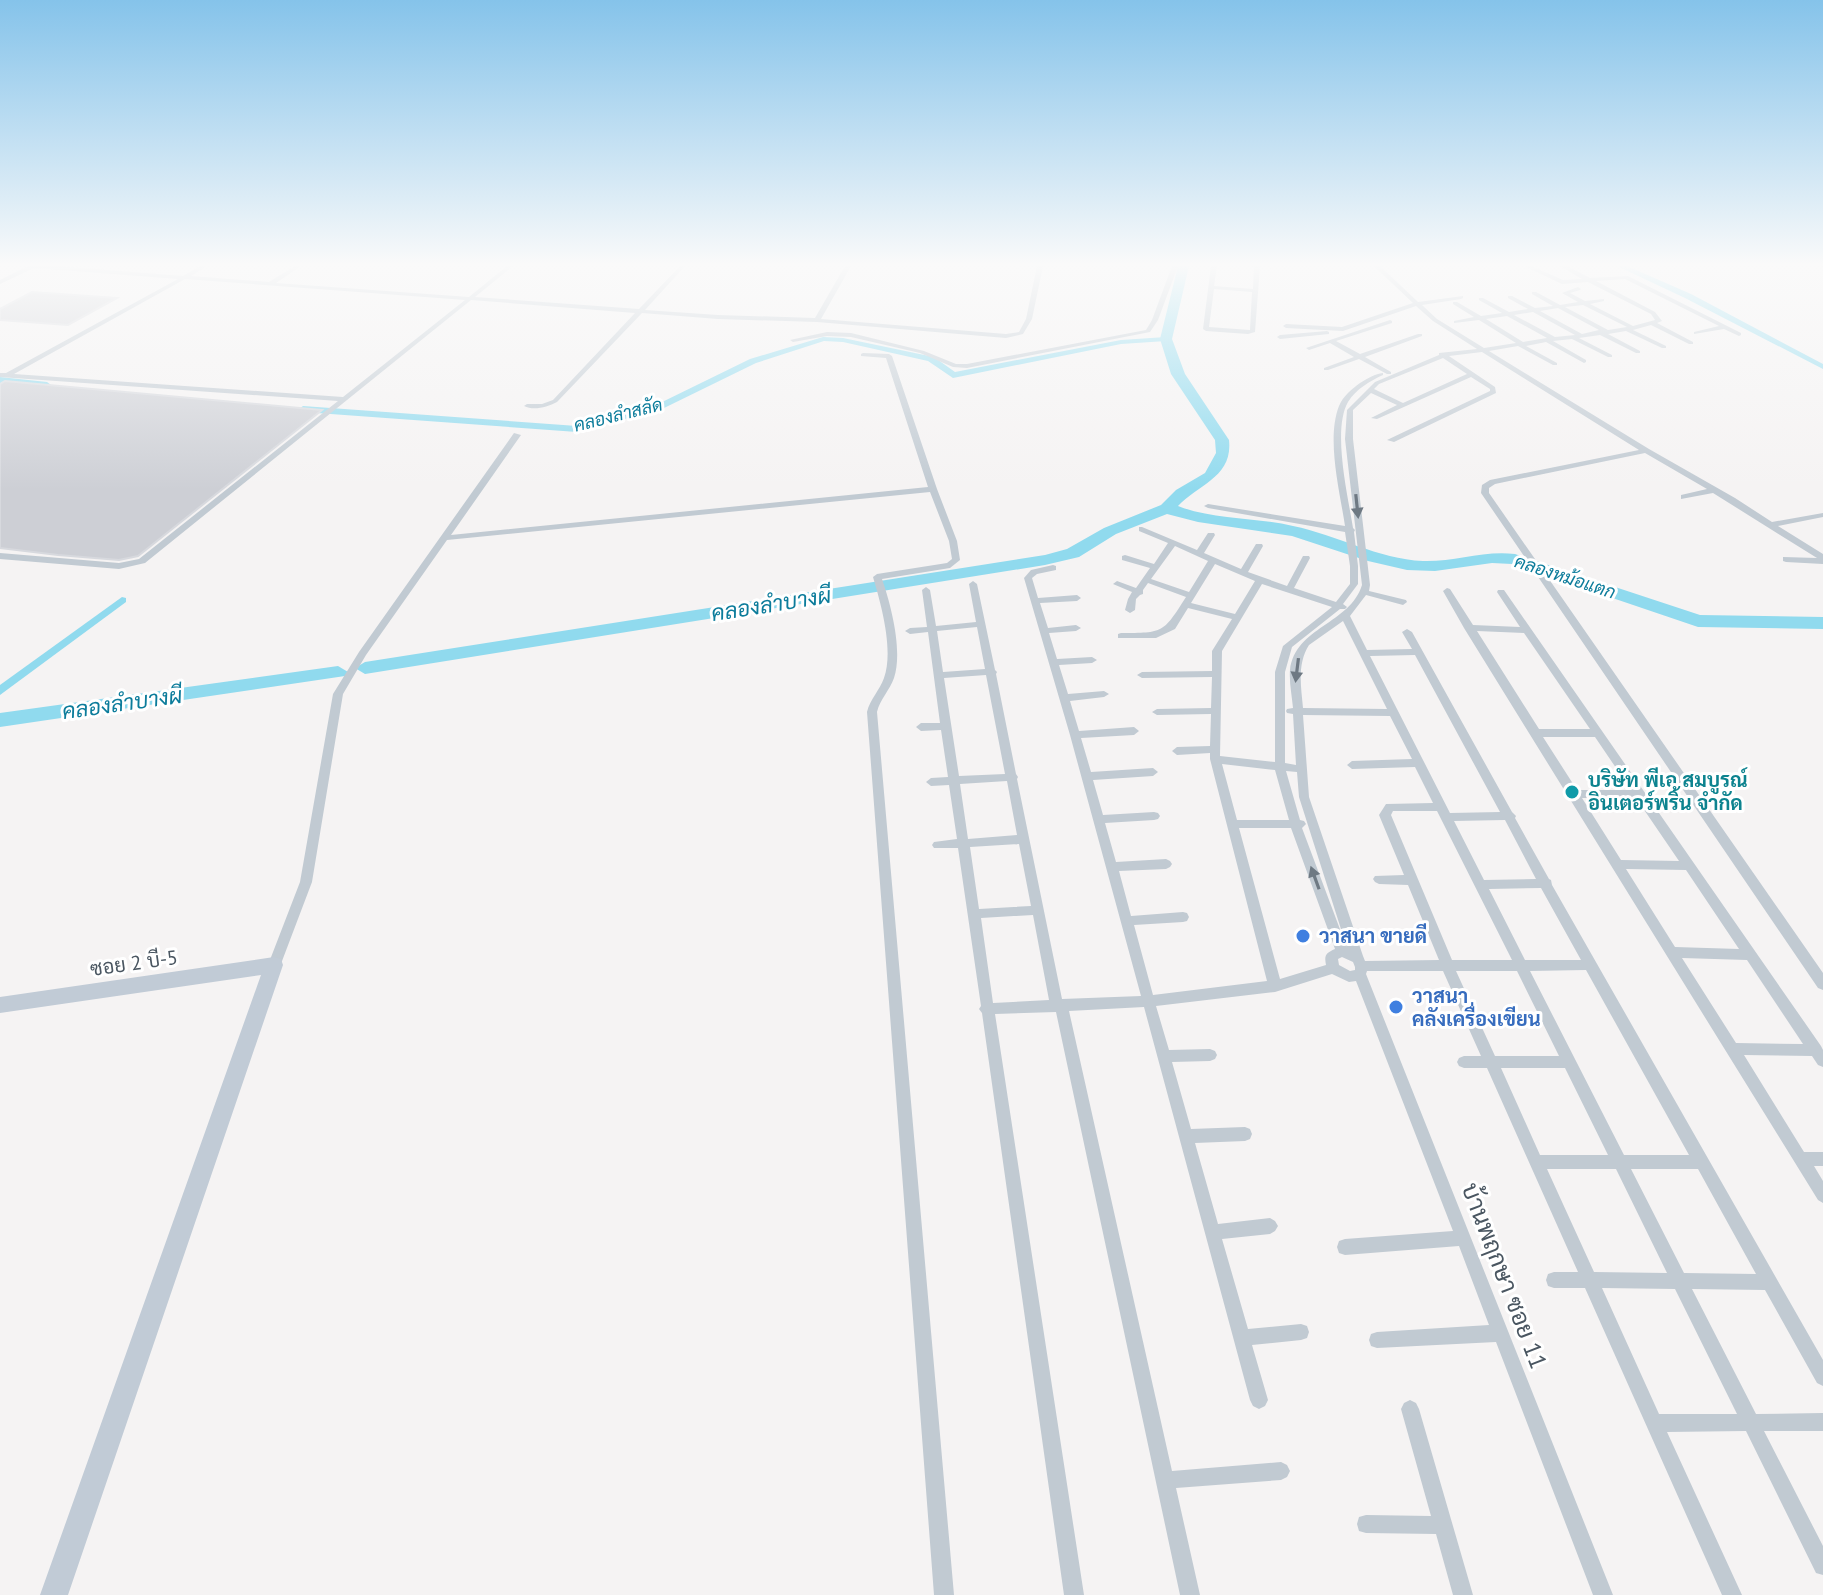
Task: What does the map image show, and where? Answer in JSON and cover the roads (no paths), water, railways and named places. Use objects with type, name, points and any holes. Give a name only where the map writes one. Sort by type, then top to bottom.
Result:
[{"type":"street","points":[[2,376],[68,340]]},
{"type":"street","points":[[0,556],[119,566],[142,561],[417,340]]},
{"type":"street","points":[[527,406],[543,406],[555,401],[613,340]]},
{"type":"street","points":[[874,340],[922,352],[955,366],[998,361],[1101,340]]},
{"type":"street","points":[[1326,369],[1405,340]]},
{"type":"street","points":[[1468,340],[1823,560]]},
{"type":"street","points":[[1518,340],[1555,364]]},
{"type":"street","points":[[1364,592],[1347,529],[1339,425],[1344,403],[1365,382],[1441,353],[1476,346],[1545,340]]},
{"type":"street","points":[[1550,340],[1584,361]]},
{"type":"street","points":[[1584,340],[1610,356]]},
{"type":"street","points":[[1618,340],[1638,352]]},
{"type":"street","points":[[1652,340],[1664,347]]},
{"type":"street","points":[[1686,340],[1691,343]]},
{"type":"street","points":[[1309,348],[1331,341],[1390,373]]},
{"type":"street","points":[[1391,440],[1494,392],[1441,353]]},
{"type":"street","points":[[863,355],[889,356],[953,541],[956,560],[950,565],[877,577],[883,595],[891,674],[873,701],[872,712],[944,1595]]},
{"type":"street","points":[[1390,373],[1353,405],[1348,427],[1362,545],[1345,610],[1823,1566]]},
{"type":"street","points":[[1375,418],[1472,374]]},
{"type":"street","points":[[2,376],[342,399]]},
{"type":"street","points":[[1370,390],[1404,406]]},
{"type":"street","points":[[1339,425],[1348,427]]},
{"type":"street","points":[[54,1595],[274,965],[306,882],[338,694],[362,654],[517,435]]},
{"type":"street","points":[[1646,451],[1493,482],[1485,487],[1485,493],[1823,984]]},
{"type":"street","points":[[1342,469],[1353,470]]},
{"type":"street","points":[[443,538],[933,489]]},
{"type":"street","points":[[1684,497],[1714,490]]},
{"type":"street","points":[[1208,506],[1360,531]]},
{"type":"street","points":[[1766,522],[1823,515]]},
{"type":"street","points":[[1142,529],[1260,580],[1345,610]]},
{"type":"street","points":[[1199,553],[1211,535]]},
{"type":"street","points":[[1130,610],[1128,606],[1173,543]]},
{"type":"street","points":[[1243,573],[1259,546]]},
{"type":"street","points":[[1125,558],[1156,567]]},
{"type":"street","points":[[1289,590],[1306,558]]},
{"type":"street","points":[[1786,559],[1823,560]]},
{"type":"street","points":[[1121,636],[1165,633],[1190,600],[1213,560]]},
{"type":"street","points":[[1053,568],[1028,575],[1087,776],[1259,1400]]},
{"type":"street","points":[[1147,580],[1236,617]]},
{"type":"street","points":[[1260,580],[1217,651],[1215,754],[1275,986]]},
{"type":"street","points":[[973,584],[1038,910],[1190,1595]]},
{"type":"street","points":[[1117,584],[1140,592]]},
{"type":"street","points":[[926,590],[1074,1595]]},
{"type":"street","points":[[1447,591],[1823,1195]]},
{"type":"street","points":[[1364,592],[1403,602]]},
{"type":"street","points":[[1364,592],[1345,610],[1288,646],[1280,672],[1280,767],[1295,823],[1342,951],[1360,966],[1590,965]]},
{"type":"street","points":[[1501,592],[1819,1056]]},
{"type":"street","points":[[1035,601],[1077,598]]},
{"type":"street","name":"บ้านพฤกษา ซอย 11","points":[[1345,610],[1301,650],[1295,669],[1295,712],[1304,797],[1360,966],[1603,1595]]},
{"type":"street","points":[[910,631],[982,624]]},
{"type":"street","points":[[1044,631],[1076,628]]},
{"type":"street","points":[[1469,628],[1526,630]]},
{"type":"street","points":[[1407,632],[1590,965],[1823,1377]]},
{"type":"street","points":[[1364,653],[1418,652]]},
{"type":"street","points":[[1054,662],[1092,660]]},
{"type":"street","points":[[940,675],[992,672]]},
{"type":"street","points":[[1142,675],[1216,674]]},
{"type":"street","points":[[1064,698],[1104,694]]},
{"type":"street","points":[[1280,710],[1395,713]]},
{"type":"street","points":[[1157,712],[1215,711]]},
{"type":"street","points":[[921,727],[946,726]]},
{"type":"street","points":[[1075,735],[1134,731]]},
{"type":"street","points":[[1535,733],[1597,733]]},
{"type":"street","points":[[1177,751],[1215,754],[1300,769]]},
{"type":"street","points":[[1352,765],[1419,763]]},
{"type":"street","points":[[1087,776],[1153,772]]},
{"type":"street","points":[[931,782],[1013,777]]},
{"type":"street","points":[[1573,794],[1639,794]]},
{"type":"street","points":[[1510,816],[1390,807],[1385,815],[1448,967],[1732,1595]]},
{"type":"street","points":[[1099,819],[1154,816]]},
{"type":"street","points":[[1232,824],[1312,824]]},
{"type":"street","points":[[938,845],[1025,839]]},
{"type":"street","points":[[1112,867],[1166,864]]},
{"type":"street","points":[[1617,864],[1689,866]]},
{"type":"street","points":[[1379,879],[1413,880]]},
{"type":"street","points":[[1481,885],[1547,883]]},
{"type":"street","points":[[973,914],[1038,910]]},
{"type":"street","points":[[1126,921],[1183,917]]},
{"type":"street","points":[[1333,968],[1331,956],[1342,951]]},
{"type":"street","points":[[1672,952],[1750,955]]},
{"type":"street","name":"ซอย 2 บี-5","points":[[0,1005],[274,965]]},
{"type":"street","points":[[986,1009],[1148,1001],[1275,986],[1333,968],[1349,977],[1360,966]]},
{"type":"street","points":[[1732,1049],[1819,1056]]},
{"type":"street","points":[[1164,1056],[1210,1055]]},
{"type":"street","points":[[1464,1062],[1570,1062]]},
{"type":"street","points":[[1186,1136],[1245,1134]]},
{"type":"street","points":[[1536,1162],[1619,1159],[1702,1162]]},
{"type":"street","points":[[1801,1159],[1823,1159]]},
{"type":"street","points":[[1212,1232],[1270,1226]]},
{"type":"street","points":[[1345,1247],[1463,1238]]},
{"type":"street","points":[[1554,1280],[1770,1282]]},
{"type":"street","points":[[1242,1338],[1301,1332]]},
{"type":"street","points":[[1377,1340],[1501,1333]]},
{"type":"street","points":[[1410,1409],[1463,1595]]},
{"type":"street","points":[[1655,1423],[1823,1422]]},
{"type":"street","points":[[1166,1480],[1281,1471]]},
{"type":"street","points":[[1366,1524],[1444,1525]]},
{"type":"waterway","name":"คลองลำสลัด","points":[[303,409],[577,429],[659,407],[753,361],[818,340]]},
{"type":"waterway","name":"คลองลำสลัด","points":[[845,340],[931,359],[953,375],[1121,342],[1144,340]]},
{"type":"waterway","points":[[1166,340],[1178,374],[1222,440],[1223,453],[1211,476],[1182,493],[1167,508]]},
{"type":"waterway","points":[[1772,340],[1823,367]]},
{"type":"waterway","name":"คลองลำสลัด","points":[[0,380],[47,385]]},
{"type":"waterway","name":"คลองลำบางผี","points":[[365,668],[1045,560],[1073,553],[1110,531],[1167,508]]},
{"type":"waterway","name":"คลองหม้อแตก","points":[[1167,508],[1214,520],[1294,531],[1407,565],[1435,566],[1492,558],[1515,559],[1698,621],[1823,623]]},
{"type":"waterway","points":[[0,691],[122,600]]},
{"type":"waterway","name":"คลองลำบางผี","points":[[0,720],[338,672]]},
{"type":"place","name":"บริษัท พีเอ สมบูรณ์ อินเตอร์พริ้น จำกัด","points":[[1572,792]]},
{"type":"place","name":"วาสนา ขายดี","points":[[1303,936]]},
{"type":"place","name":"วาสนา คลังเครื่องเขียน","points":[[1396,1007]]}]
